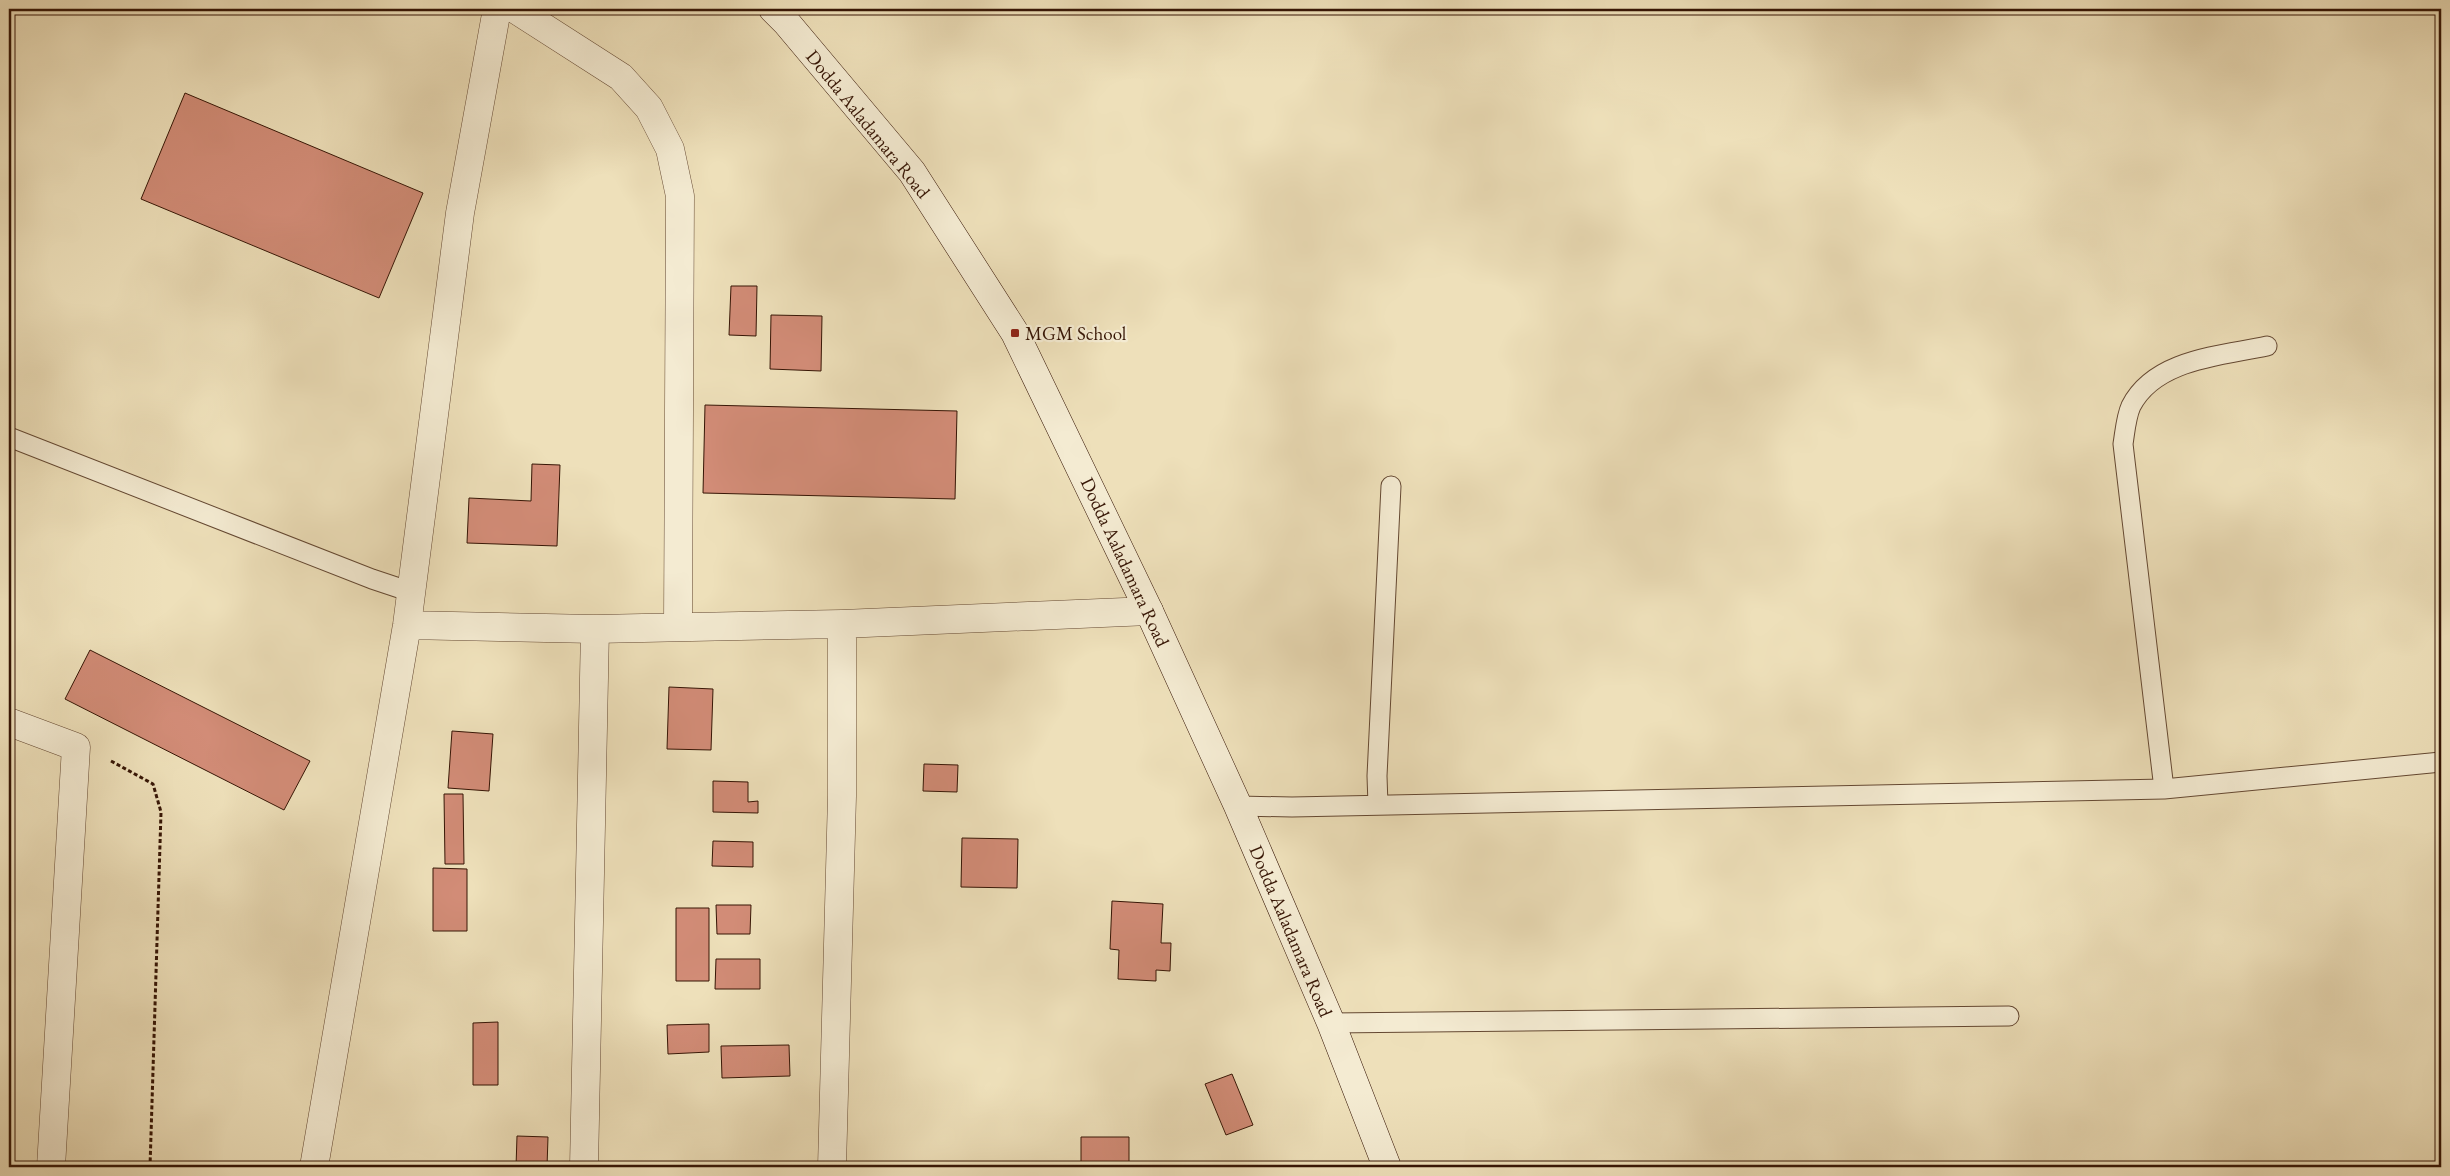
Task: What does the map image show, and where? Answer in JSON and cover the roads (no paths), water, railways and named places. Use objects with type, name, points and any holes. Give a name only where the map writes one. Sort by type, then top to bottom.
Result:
[{"type":"street","points":[[314,1167],[407,625],[460,213],[497,9]]},
{"type":"street","points":[[515,9],[621,77],[649,108],[670,149],[680,196],[678,627]]},
{"type":"street","name":"Dodda Aaladamara Road","points":[[773,9],[912,172],[1015,333],[1149,611],[1238,806],[1331,1023],[1387,1167]]},
{"type":"street","points":[[407,625],[595,629],[842,624],[1149,611]]},
{"type":"street","points":[[832,1167],[842,796],[842,624]]},
{"type":"street","points":[[584,1167],[595,629]]},
{"type":"street","points":[[9,722],[76,747],[51,1167]]},
{"type":"lane","points":[[2164,789],[2123,444],[2130,407],[2148,382],[2182,365],[2267,346]]},
{"type":"lane","points":[[9,437],[372,579],[411,592]]},
{"type":"lane","points":[[1378,805],[1377,776],[1391,486]]},
{"type":"lane","points":[[1238,806],[1378,805],[2164,789],[2441,762]]},
{"type":"lane","points":[[1331,1023],[2009,1016]]},
{"type":"place","name":"MGM School","points":[[1015,333]]}]
